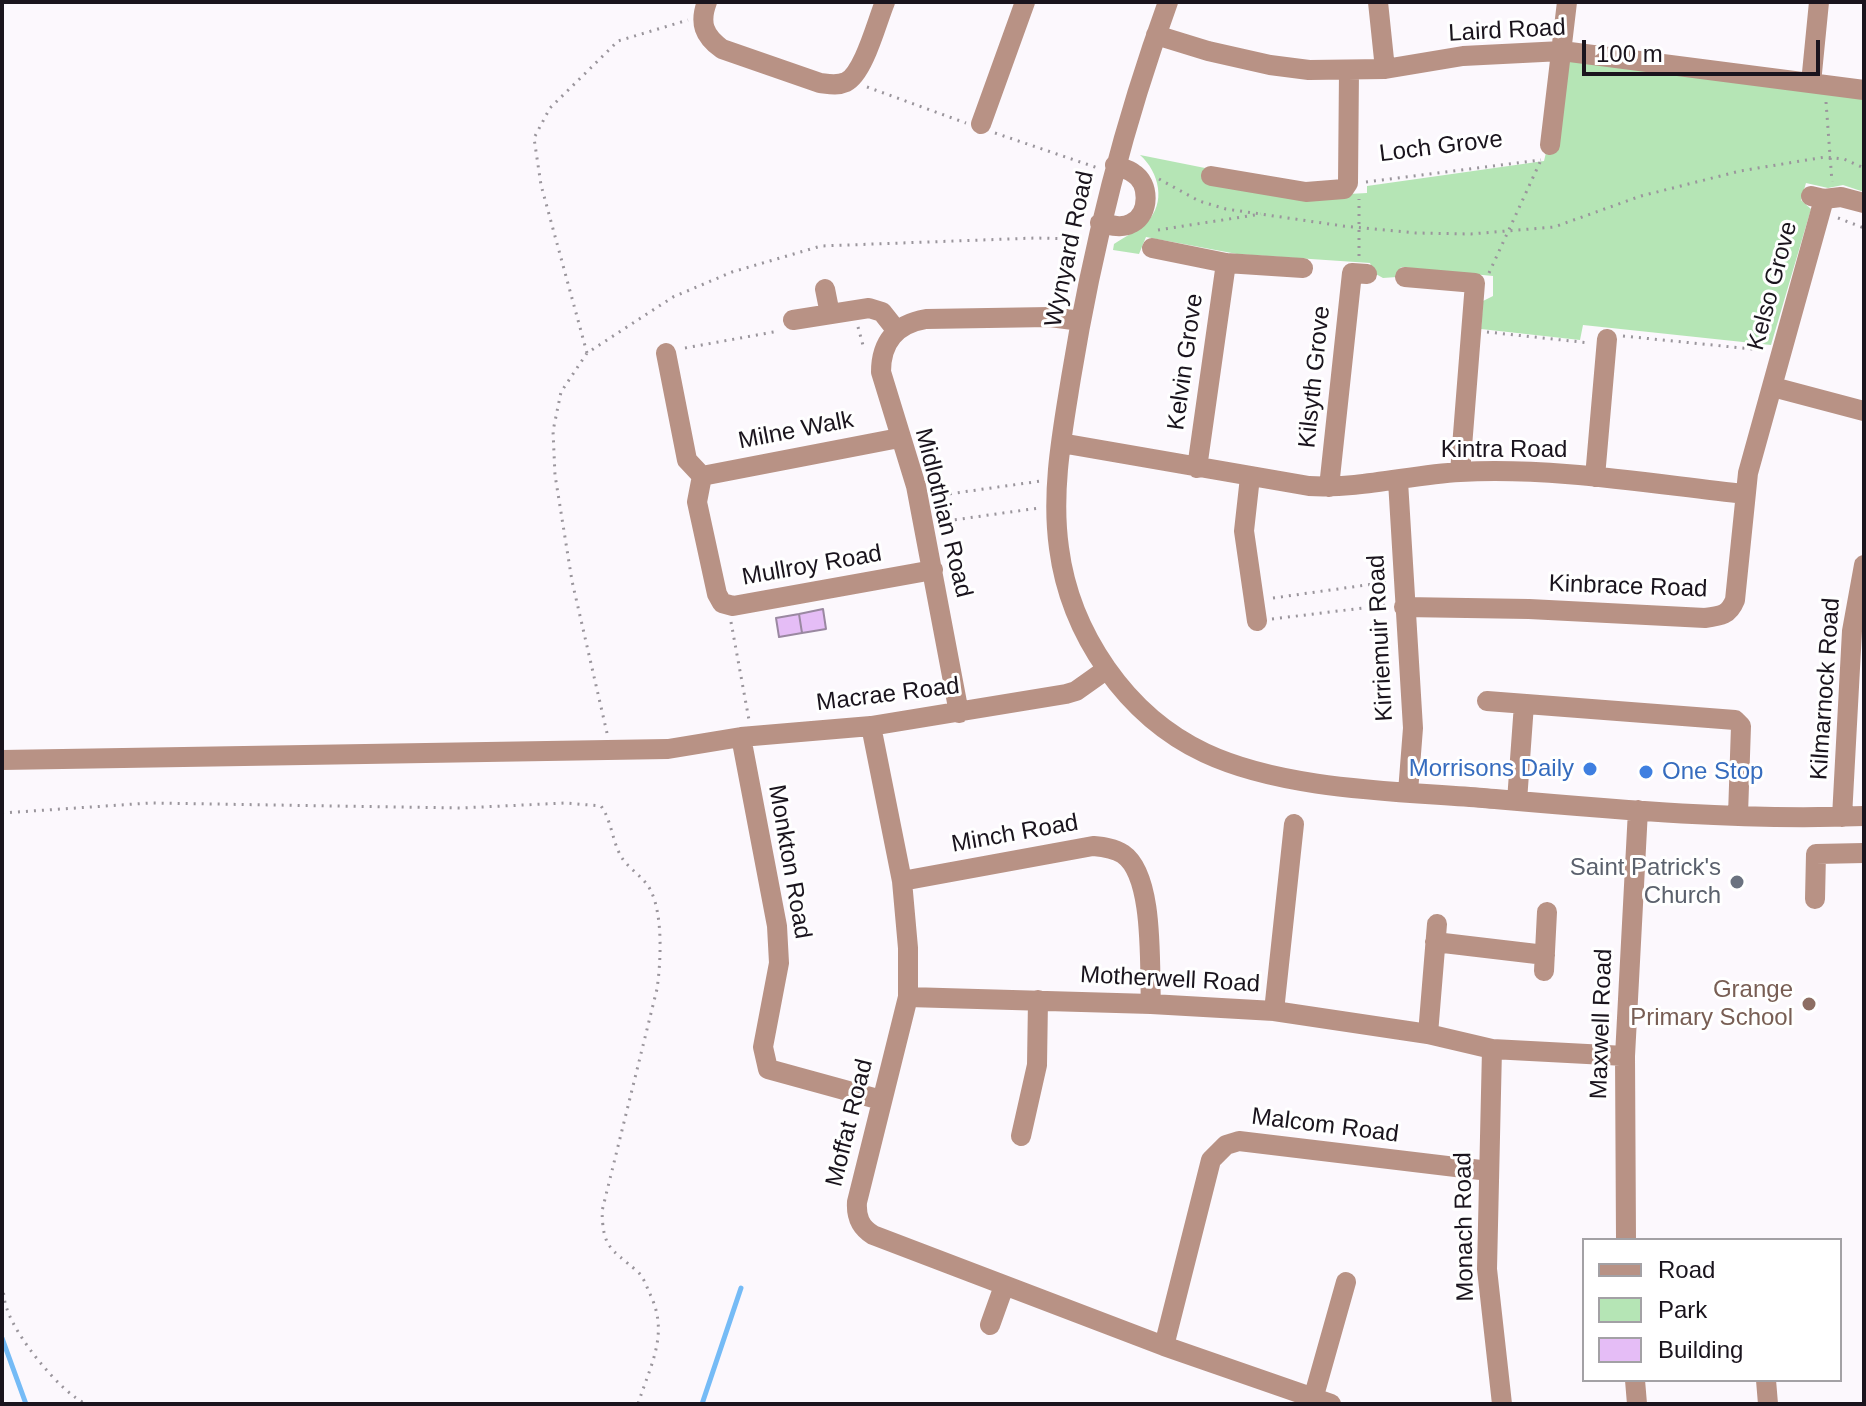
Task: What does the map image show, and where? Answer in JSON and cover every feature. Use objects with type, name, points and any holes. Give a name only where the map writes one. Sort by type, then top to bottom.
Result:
[{"type":"street","points":[[705,9],[705,30],[710,40],[722,49],[833,85],[846,82],[856,72],[885,2]]},
{"type":"street","points":[[980,125],[1025,2]]},
{"type":"street","name":"Wynyard Road","points":[[1168,2],[1114,169],[1098,231],[1048,511],[1067,588],[1085,637],[1107,669],[1148,715],[1175,737],[1204,752],[1274,776],[1408,792],[1638,810],[1864,816]]},
{"type":"street","points":[[1378,2],[1385,69]]},
{"type":"street","points":[[1546,153],[1562,110],[1562,51],[1567,2]]},
{"type":"street","points":[[1818,84],[1819,2]]},
{"type":"street","name":"Laird Road","points":[[1156,35],[1270,65],[1349,71],[1385,69],[1463,56],[1562,51],[1864,90]]},
{"type":"street","points":[[1211,176],[1249,189],[1306,192],[1332,192],[1353,183],[1349,71]]},
{"type":"street","points":[[1098,231],[1130,225],[1140,217],[1146,189],[1134,173],[1114,169]]},
{"type":"street","points":[[1826,203],[1841,197],[1864,203]]},
{"type":"street","name":"Kelso Grove","points":[[1773,387],[1826,203]]},
{"type":"street","points":[[1153,239],[1226,263],[1303,268]]},
{"type":"street","name":"Kelvin Grove","points":[[1197,468],[1226,263]]},
{"type":"street","name":"Kilsyth Grove","points":[[1329,487],[1354,273]]},
{"type":"street","points":[[1405,277],[1479,284],[1471,330],[1460,472]]},
{"type":"street","points":[[825,289],[830,314]]},
{"type":"street","points":[[786,326],[830,314],[869,308],[882,312],[897,331],[910,322],[926,319],[1050,317],[1081,321]]},
{"type":"street","name":"Midlothian Road","points":[[897,331],[887,341],[881,364],[924,524],[959,713]]},
{"type":"street","points":[[1595,477],[1607,342]]},
{"type":"street","points":[[666,354],[687,460],[702,476]]},
{"type":"street","points":[[1745,494],[1748,473],[1773,387],[1864,411]]},
{"type":"street","name":"Milne Walk","points":[[702,476],[899,438]]},
{"type":"street","name":"Kintra Road","points":[[1061,443],[1250,477],[1329,487],[1460,472],[1533,473],[1745,494]]},
{"type":"street","name":"Mullroy Road","points":[[702,476],[697,502],[717,594],[722,603],[733,606],[933,570]]},
{"type":"street","points":[[1250,477],[1244,531],[1255,611]]},
{"type":"street","name":"Kirriemuir Road","points":[[1398,481],[1413,728],[1408,792]]},
{"type":"street","name":"Kinbrace Road","points":[[1404,605],[1705,618],[1720,616],[1730,611],[1735,600],[1745,494]]},
{"type":"street","name":"Kilmarnock Road","points":[[1842,817],[1852,631],[1864,565]]},
{"type":"street","name":"Macrae Road","points":[[2,760],[668,749],[746,736],[871,726],[1066,694],[1076,691],[1107,669]]},
{"type":"street","points":[[1487,701],[1735,720],[1741,726],[1738,815]]},
{"type":"street","points":[[1517,801],[1524,704]]},
{"type":"street","name":"Moffat Road","points":[[871,726],[902,881],[908,948],[908,997],[857,1202],[856,1212],[865,1230],[1004,1286],[1322,1402]]},
{"type":"street","name":"Monkton Road","points":[[746,736],[777,926],[779,963],[763,1047],[768,1069],[881,1100]]},
{"type":"street","name":"Maxwell Road","points":[[1626,1238],[1625,1056],[1638,810]]},
{"type":"street","points":[[1274,1011],[1294,824]]},
{"type":"street","name":"Minch Road","points":[[902,881],[1093,846],[1111,848],[1133,864],[1143,888],[1151,1004]]},
{"type":"street","points":[[1815,899],[1816,854],[1864,853]]},
{"type":"street","points":[[1428,1034],[1436,933],[1544,963],[1547,912]]},
{"type":"street","name":"Motherwell Road","points":[[908,997],[1274,1011],[1428,1034],[1492,1049],[1625,1056]]},
{"type":"street","points":[[1021,1136],[1037,1065],[1038,1000]]},
{"type":"street","name":"Monach Road","points":[[1492,1049],[1487,1269],[1502,1404]]},
{"type":"street","name":"Malcom Road","points":[[1164,1346],[1211,1160],[1226,1145],[1239,1141],[1489,1171]]},
{"type":"street","points":[[1322,1402],[1345,1282]]},
{"type":"street","points":[[990,1325],[1004,1286]]},
{"type":"street","points":[[1635,1382],[1637,1404]]},
{"type":"street","points":[[1766,1382],[1768,1404]]},
{"type":"path","points":[[587,353],[541,185],[534,138],[550,108],[618,41],[705,9]]},
{"type":"path","points":[[856,72],[864,86],[980,125],[994,133],[1114,169]]},
{"type":"path","points":[[1818,84],[1830,156],[1826,203],[1864,228]]},
{"type":"path","points":[[1479,284],[1546,153]]},
{"type":"path","name":"Loch Grove","points":[[1353,183],[1546,153]]},
{"type":"path","points":[[1134,173],[1137,164],[1199,201],[1226,209],[1416,233],[1554,227],[1655,192],[1740,171],[1830,156],[1864,168]]},
{"type":"path","points":[[1353,183],[1359,227],[1354,273]]},
{"type":"path","points":[[1153,239],[1261,214]]},
{"type":"path","points":[[611,750],[572,581],[555,475],[553,431],[561,392],[587,353],[673,297],[732,272],[821,246],[1035,238],[1098,231]]},
{"type":"path","points":[[856,318],[864,349]]},
{"type":"path","points":[[666,354],[786,326]]},
{"type":"path","points":[[1471,330],[1607,342],[1627,334],[1782,353]]},
{"type":"path","points":[[918,498],[1043,480]]},
{"type":"path","points":[[924,524],[1048,511]]},
{"type":"path","points":[[1255,611],[1403,579]]},
{"type":"path","points":[[1255,611],[1404,605]]},
{"type":"path","points":[[733,606],[731,624],[746,736]]},
{"type":"path","points":[[2,813],[150,803],[460,808],[566,803],[601,806],[623,860],[651,891],[656,907],[660,963],[657,989],[602,1211],[603,1235],[608,1248],[637,1271],[657,1308],[660,1339],[638,1404]]},
{"type":"path","points":[[2,1285],[7,1312],[36,1358],[76,1399],[86,1404]]},
{"type":"green space","points":[[1568,60],[1864,99],[1864,192],[1843,185],[1828,188],[1806,183],[1801,200],[1811,209],[1771,345],[1583,325],[1580,340],[1481,329],[1483,301],[1493,296],[1493,276],[1401,267],[1397,277],[1383,278],[1374,273],[1370,263],[1237,254],[1146,237],[1139,254],[1113,250],[1114,244],[1146,223],[1157,206],[1156,179],[1140,155],[1210,169],[1292,197],[1367,193],[1367,186],[1544,161]]},
{"type":"building","points":[[823,609],[826,629],[802,633],[799,614]]},
{"type":"building","points":[[799,614],[802,633],[779,637],[776,618]]},
{"type":"waterway","points":[[702,1404],[741,1288]]},
{"type":"waterway","points":[[2,1338],[26,1404]]},
{"type":"place","name":"Morrisons Daily","points":[[1590,769]]},
{"type":"place","name":"One Stop","points":[[1646,772]]},
{"type":"place","name":"Saint Patrick's Church","points":[[1737,882]]},
{"type":"place","name":"Grange Primary School","points":[[1809,1004]]}]
